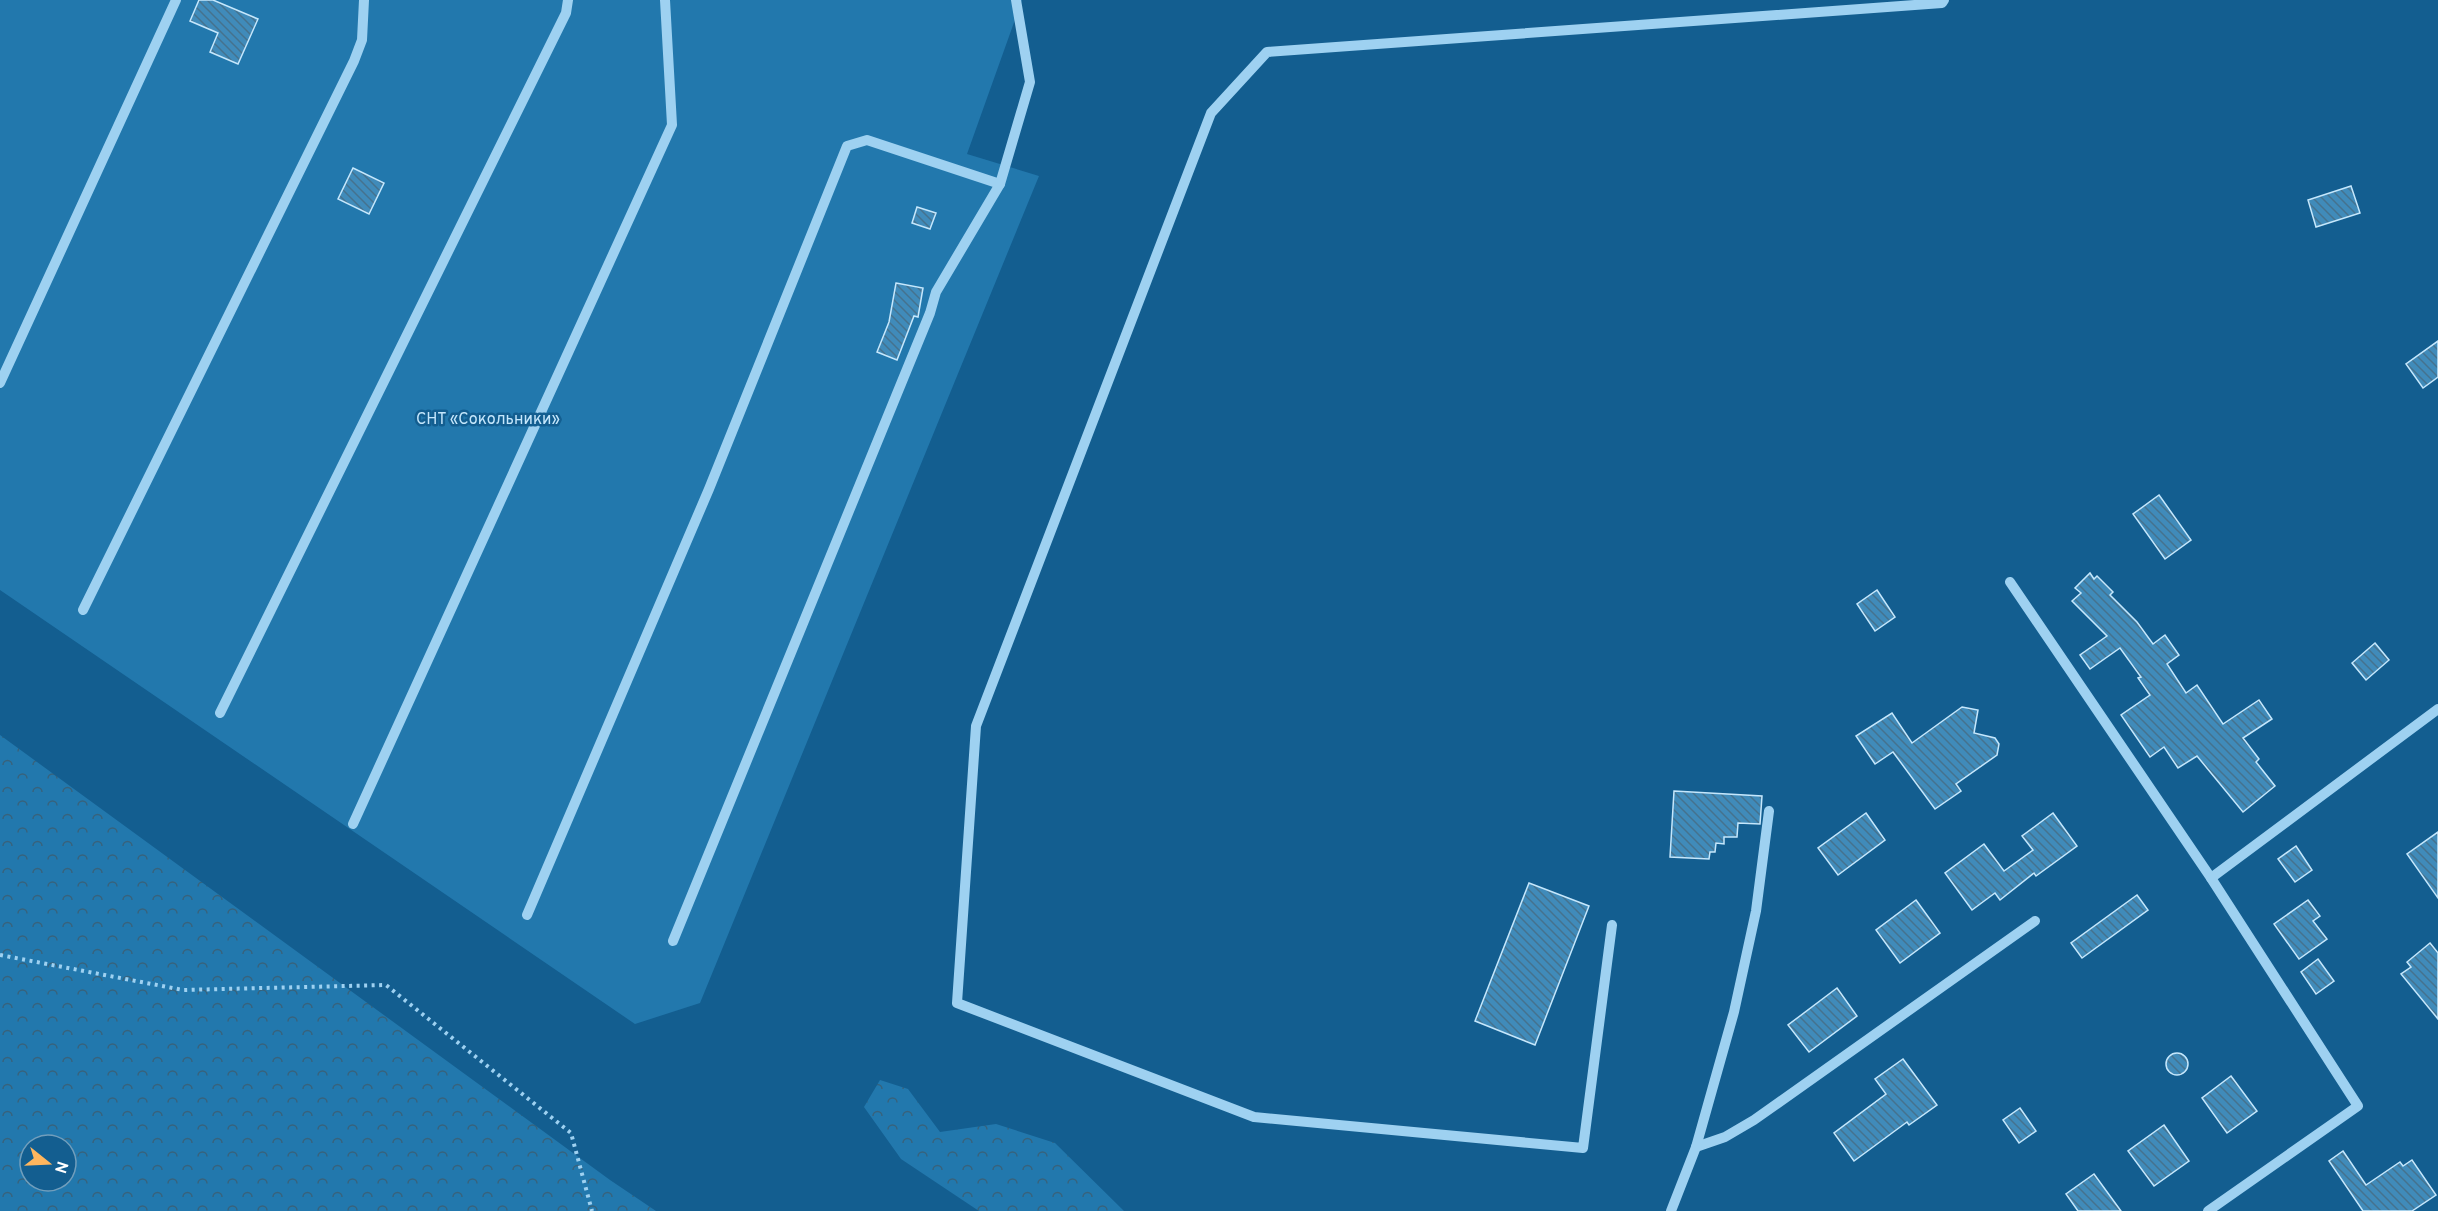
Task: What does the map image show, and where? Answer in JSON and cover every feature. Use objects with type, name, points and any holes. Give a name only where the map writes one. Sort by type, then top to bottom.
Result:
[{"type":"street","points":[[0,382],[176,0]]},
{"type":"street","points":[[83,610],[354,61],[362,40],[364,0]]},
{"type":"street","points":[[220,713],[566,13],[568,0]]},
{"type":"street","points":[[353,824],[672,125],[665,0]]},
{"type":"street","points":[[673,941],[930,313],[936,292],[1000,184],[1030,82],[1016,0]]},
{"type":"street","points":[[1612,925],[1584,1148],[1254,1117],[957,1003],[976,726],[1210,112],[1267,52],[1942,3],[1944,0]]},
{"type":"street","points":[[527,915],[709,489],[847,146],[867,140],[1000,184]]},
{"type":"street","points":[[2010,582],[2211,878],[2358,1106],[2208,1211]]},
{"type":"street","points":[[2211,878],[2438,709]]},
{"type":"street","points":[[1671,1211],[1696,1147],[1734,1012],[1756,911],[1769,811]]},
{"type":"street","points":[[1696,1147],[1725,1137],[1754,1120],[2035,921]]},
{"type":"path","points":[[0,955],[183,990],[386,986],[571,1133],[592,1211]]},
{"type":"green space","name":"СНТ «Сокольники»","points":[[0,0],[1022,0],[967,154],[1039,176],[700,1003],[635,1024],[0,590]]},
{"type":"green space","points":[[0,735],[610,1180],[656,1211],[0,1211]]},
{"type":"green space","points":[[880,1080],[908,1089],[940,1132],[996,1124],[1055,1143],[1124,1211],[979,1211],[901,1159],[864,1107]]},
{"type":"building","points":[[199,0],[213,0],[258,19],[238,64],[210,52],[218,33],[190,21]]},
{"type":"building","points":[[353,168],[384,183],[369,214],[338,199]]},
{"type":"building","points":[[2351,186],[2360,213],[2316,227],[2308,200]]},
{"type":"building","points":[[917,207],[936,213],[930,229],[912,223]]},
{"type":"building","points":[[896,283],[923,288],[918,317],[914,316],[897,360],[877,352],[889,322]]},
{"type":"building","points":[[2438,341],[2438,377],[2423,388],[2406,364]]},
{"type":"building","points":[[2159,495],[2191,540],[2165,559],[2133,514]]},
{"type":"building","points":[[2090,573],[2094,579],[2097,576],[2113,592],[2110,595],[2137,622],[2153,644],[2165,635],[2179,655],[2167,664],[2186,693],[2197,685],[2223,724],[2259,700],[2272,719],[2243,738],[2259,759],[2256,762],[2275,786],[2243,812],[2197,756],[2178,768],[2164,747],[2150,757],[2121,715],[2150,695],[2138,678],[2141,677],[2120,648],[2090,669],[2080,655],[2107,636],[2072,601],[2081,593],[2075,588]]},
{"type":"building","points":[[1877,590],[1895,617],[1875,631],[1857,604]]},
{"type":"building","points":[[2375,643],[2389,660],[2366,680],[2352,663]]},
{"type":"building","points":[[1962,707],[1978,710],[1974,733],[1995,738],[1999,744],[1997,755],[1956,784],[1961,791],[1935,809],[1893,752],[1875,764],[1856,736],[1892,713],[1912,743]]},
{"type":"building","points":[[1674,791],[1762,796],[1760,824],[1738,823],[1737,837],[1724,837],[1724,844],[1716,843],[1715,852],[1710,852],[1709,859],[1670,857]]},
{"type":"building","points":[[1866,813],[1885,840],[1838,875],[1818,848]]},
{"type":"building","points":[[2053,813],[2077,846],[2036,876],[2034,873],[2000,900],[1995,893],[1972,910],[1945,873],[1984,844],[2004,871],[2033,850],[2022,836]]},
{"type":"building","points":[[2438,832],[2438,898],[2407,854]]},
{"type":"building","points":[[2296,846],[2312,870],[2295,882],[2278,859]]},
{"type":"building","points":[[1529,883],[1589,906],[1535,1045],[1475,1021]]},
{"type":"building","points":[[2137,895],[2148,910],[2082,958],[2071,943]]},
{"type":"building","points":[[1916,900],[1940,933],[1900,963],[1876,930]]},
{"type":"building","points":[[2308,900],[2320,916],[2313,921],[2327,939],[2299,959],[2274,924]]},
{"type":"building","points":[[2430,943],[2438,953],[2438,1019],[2401,974],[2411,967],[2407,962]]},
{"type":"building","points":[[2318,959],[2334,981],[2316,994],[2301,972]]},
{"type":"building","points":[[1837,988],[1857,1016],[1809,1052],[1788,1025]]},
{"type":"building","points":[[2177,1053],[2185,1056],[2188,1064],[2185,1072],[2177,1075],[2169,1072],[2166,1064],[2169,1056]]},
{"type":"building","points":[[1903,1059],[1937,1105],[1909,1125],[1907,1122],[1854,1161],[1834,1133],[1886,1094],[1875,1079]]},
{"type":"building","points":[[2231,1076],[2257,1111],[2227,1133],[2202,1098]]},
{"type":"building","points":[[2020,1108],[2036,1131],[2019,1143],[2003,1120]]},
{"type":"building","points":[[2164,1125],[2189,1161],[2154,1186],[2128,1151]]},
{"type":"building","points":[[2343,1151],[2366,1185],[2400,1162],[2403,1166],[2412,1160],[2436,1195],[2412,1211],[2363,1211],[2329,1161]]},
{"type":"building","points":[[2094,1174],[2121,1211],[2078,1211],[2066,1194]]}]
